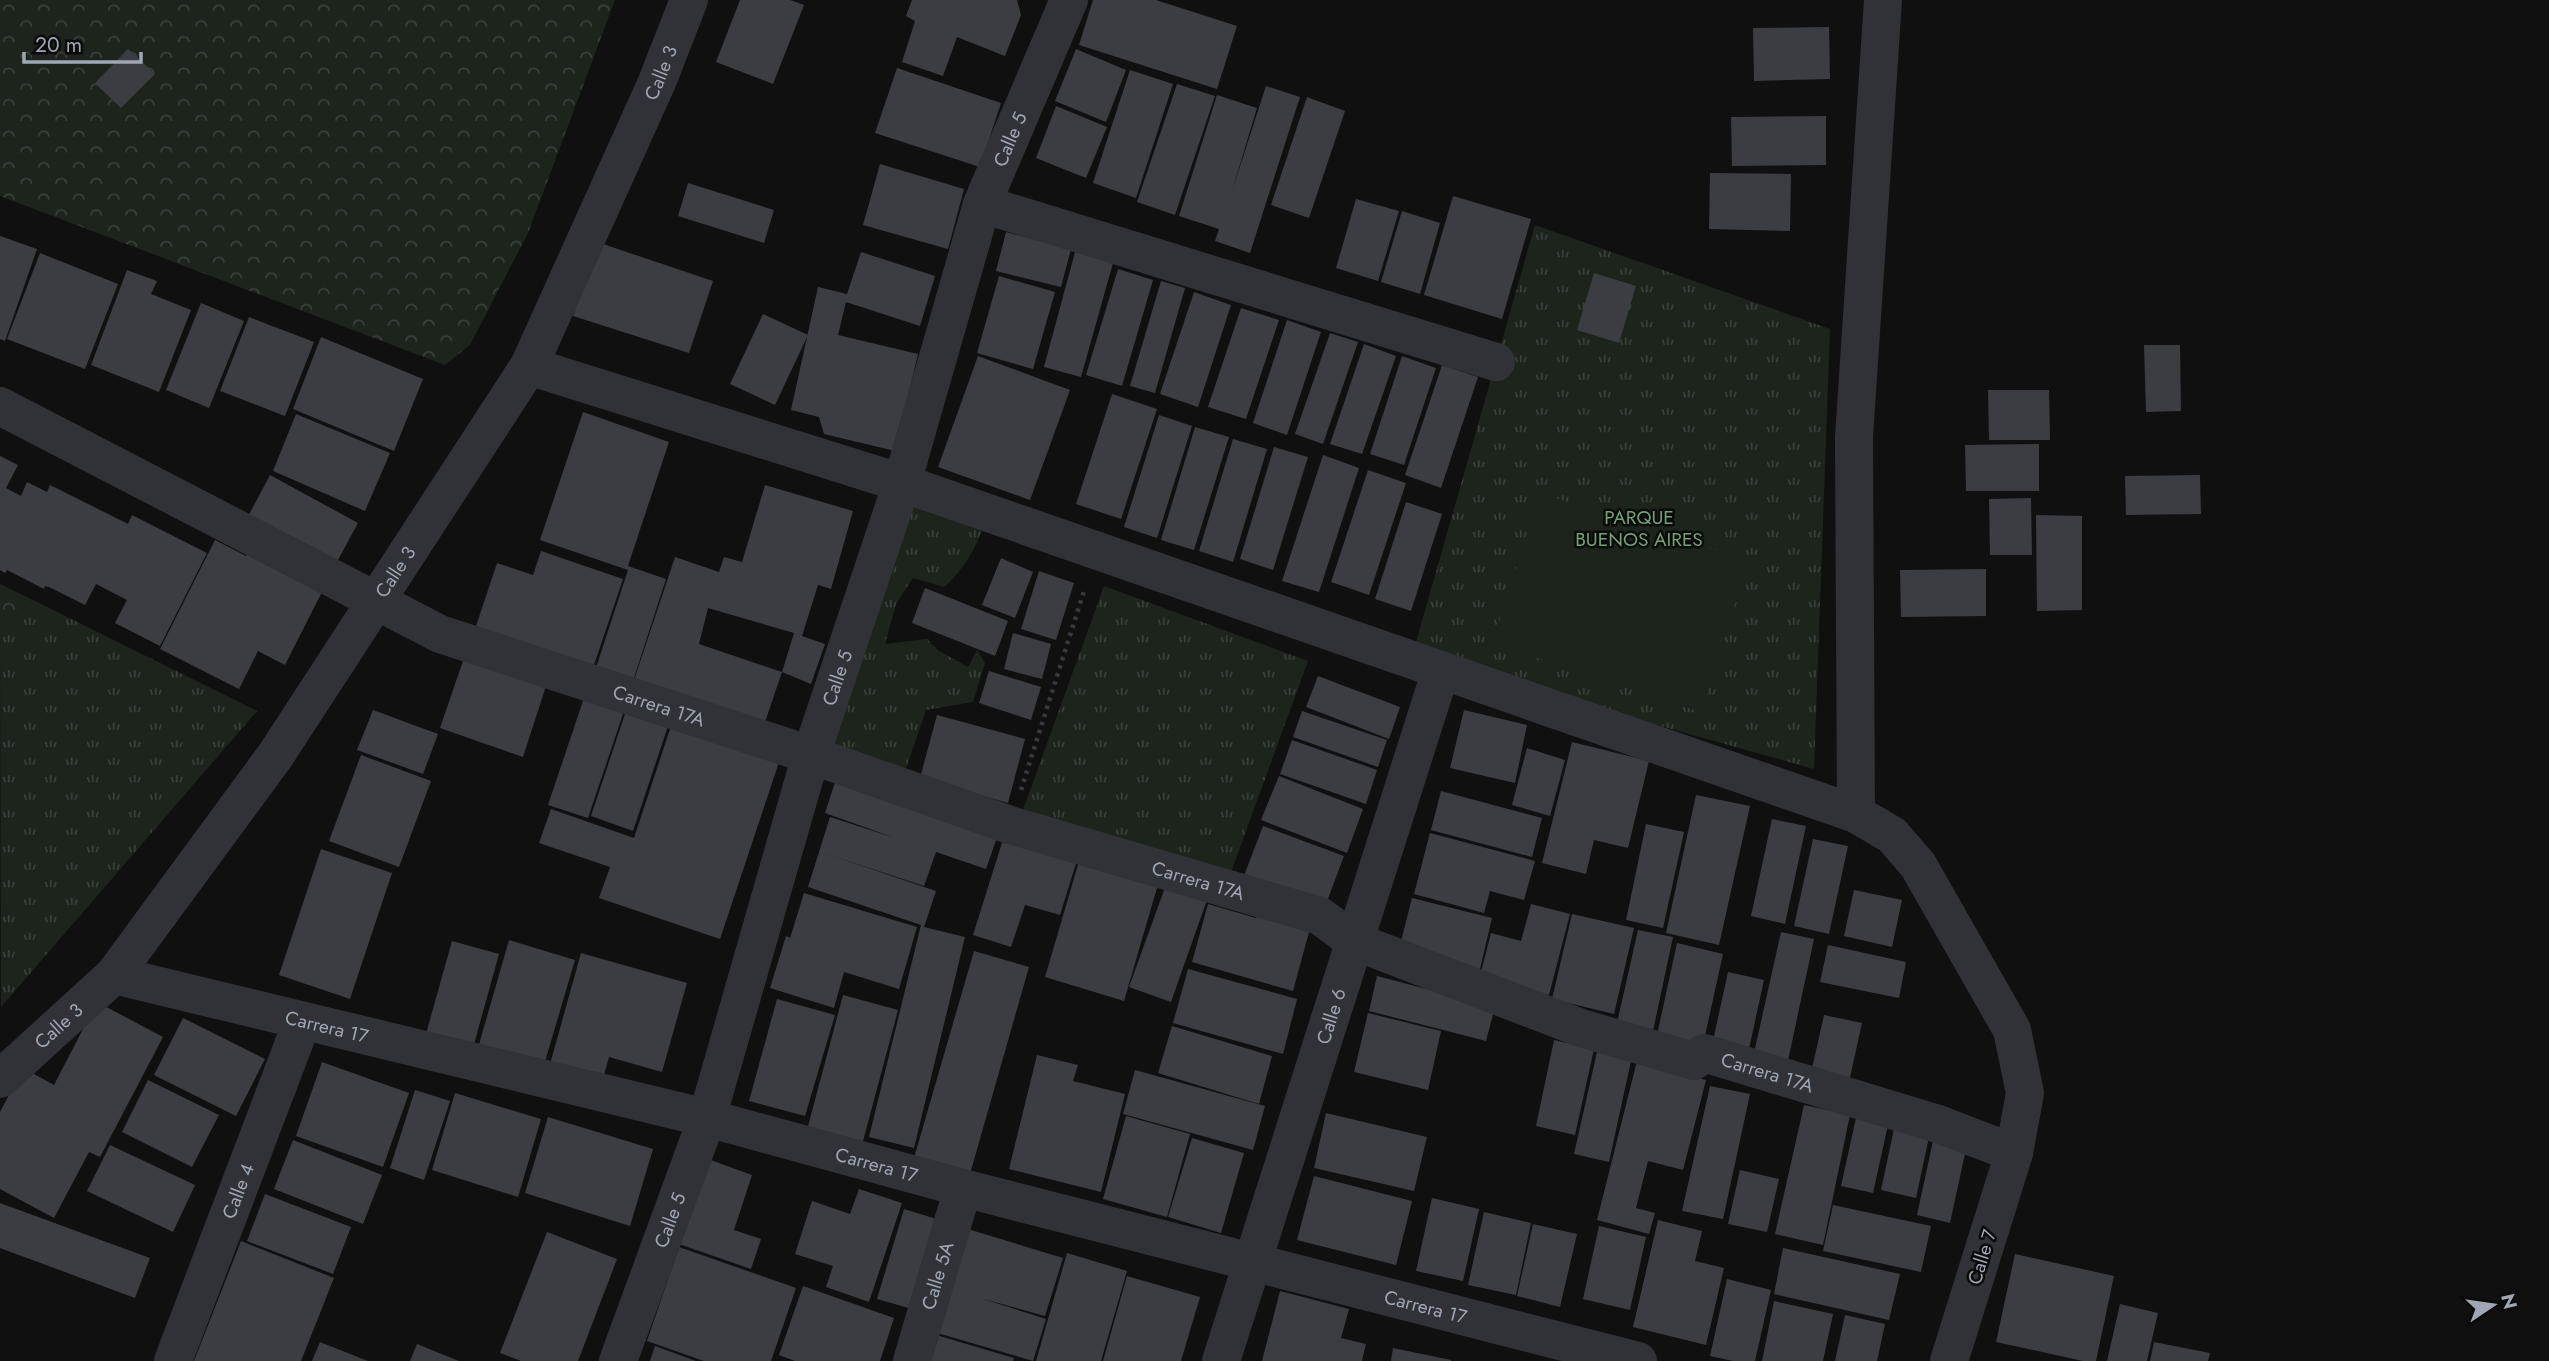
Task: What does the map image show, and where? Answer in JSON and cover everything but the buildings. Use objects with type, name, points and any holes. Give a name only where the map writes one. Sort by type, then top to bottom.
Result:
[{"type":"street","name":"Calle 3","points":[[0,1079],[114,975],[275,756],[529,366],[657,82],[689,0]]},
{"type":"street","name":"Calle 5","points":[[618,1361],[706,1118],[811,755],[902,482],[982,204],[1069,0]]},
{"type":"street","points":[[1856,814],[1854,438],[1883,0]]},
{"type":"street","points":[[982,204],[1496,362]]},
{"type":"street","name":"Calle 7","points":[[529,366],[902,482],[1856,814],[1892,835],[1918,865],[2012,1030],[2025,1093],[2014,1153],[1949,1361]]},
{"type":"street","name":"Carrera 17A","points":[[0,406],[440,634],[811,755],[1010,825],[1320,916],[1354,942],[1581,1028],[1695,1061],[1704,1053],[1938,1124],[2014,1153]]},
{"type":"street","name":"Calle 6","points":[[1221,1361],[1441,670]]},
{"type":"street","name":"Carrera 17","points":[[114,975],[706,1118],[963,1188],[1638,1361]]},
{"type":"street","name":"Calle 4","points":[[173,1361],[302,1022]]},
{"type":"street","name":"Calle 5A","points":[[912,1361],[963,1188]]},
{"type":"path","points":[[1010,825],[1097,550]]},
{"type":"green space","points":[[0,0],[615,0],[528,233],[470,345],[445,365],[0,196]]},
{"type":"green space","name":"PARQUE BUENOS AIRES","points":[[1535,225],[1830,329],[1814,769],[1412,656]]},
{"type":"green space","points":[[1540,493],[1749,561],[1701,712],[1492,643]]},
{"type":"green space","points":[[909,499],[984,525],[968,559],[944,587],[913,578],[896,604],[885,644],[927,639],[939,651],[968,667],[977,650],[985,663],[973,702],[926,710],[903,778],[825,752]]},
{"type":"green space","points":[[0,584],[33,600],[0,628]]},
{"type":"green space","points":[[1104,586],[1308,661],[1222,897],[1019,821]]},
{"type":"green space","points":[[33,600],[257,711],[1,1007],[0,628]]}]
